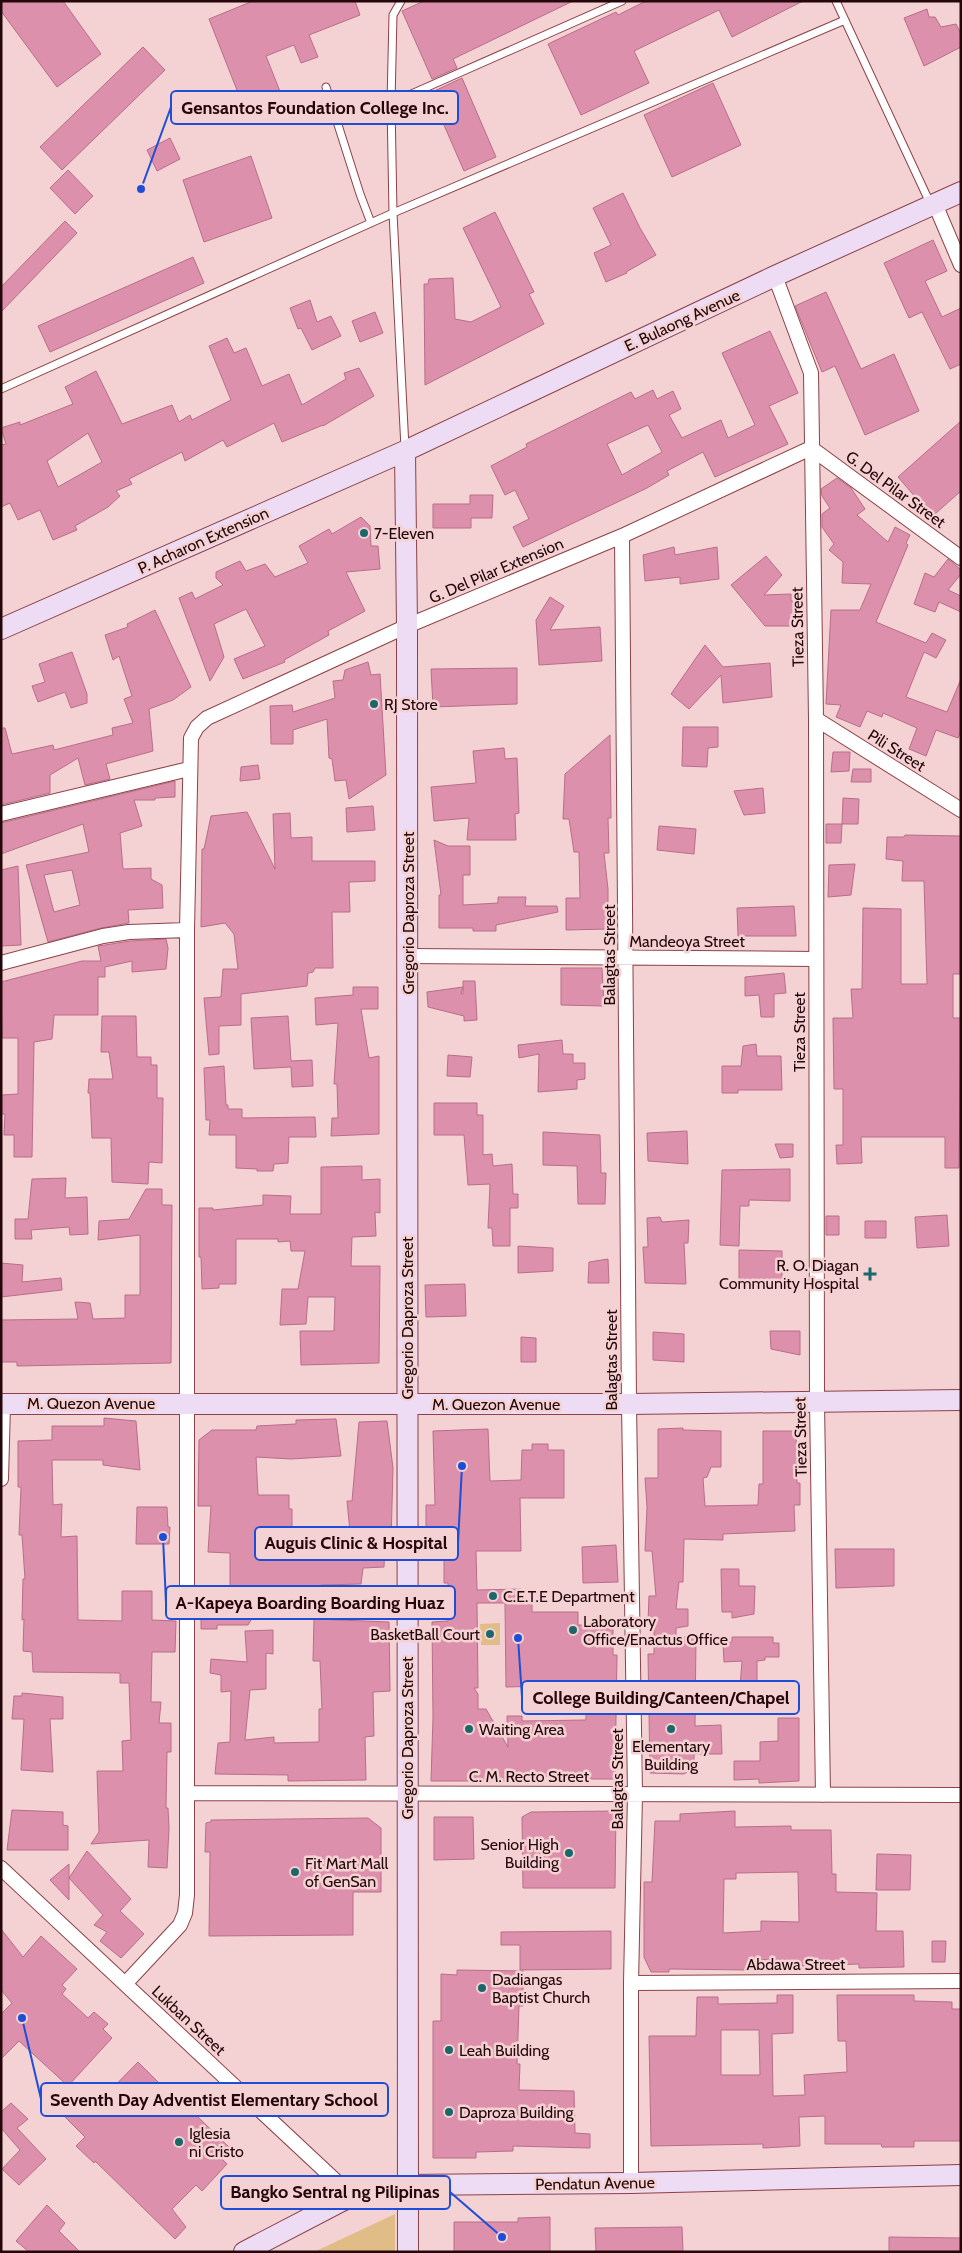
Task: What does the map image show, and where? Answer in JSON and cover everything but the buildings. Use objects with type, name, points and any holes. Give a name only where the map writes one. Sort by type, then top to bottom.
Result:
[{"type":"street","name":"E. Bulaong Avenue","points":[[405,451],[775,276],[961,192]]},
{"type":"street","points":[[933,205],[961,266]]},
{"type":"street","name":"Tieza Street","points":[[775,276],[811,373],[816,719],[816,1402],[823,1795]]},
{"type":"street","name":"G. Del Pilar Extension","points":[[189,769],[191,738],[197,727],[207,718],[408,626],[622,536],[811,448]]},
{"type":"street","name":"G. Del Pilar Street","points":[[811,448],[961,558]]},
{"type":"street","name":"Gregorio Daproza Street","points":[[405,451],[408,626],[408,2252]]},
{"type":"street","name":"P. Acharon Extension","points":[[1,629],[405,451]]},
{"type":"street","name":"Balagtas Street","points":[[622,536],[629,1404],[635,1794],[631,1982],[631,2183]]},
{"type":"street","name":"Pili Street","points":[[816,719],[961,810]]},
{"type":"street","points":[[1,814],[189,769],[187,930],[187,1895],[185,1913],[174,1932],[125,1984]]},
{"type":"street","points":[[1,963],[103,936],[129,932],[187,930]]},
{"type":"street","name":"Mandeoya Street","points":[[408,956],[816,960]]},
{"type":"street","name":"M. Quezon Avenue","points":[[2,1404],[629,1404],[961,1400]]},
{"type":"street","points":[[1,1479],[2,1404]]},
{"type":"street","name":"C. M. Recto Street","points":[[188,1793],[961,1795]]},
{"type":"street","name":"Lukban Street","points":[[1,1868],[354,2197]]},
{"type":"street","name":"Abdawa Street","points":[[631,1982],[961,1981]]},
{"type":"street","name":"Pendatun Avenue","points":[[244,2252],[296,2224],[377,2188],[408,2185],[631,2183],[961,2175]]},
{"type":"lane","points":[[401,1],[393,15],[391,103],[393,213],[405,451]]},
{"type":"lane","points":[[391,103],[622,1]]},
{"type":"lane","points":[[836,1],[933,205]]},
{"type":"lane","points":[[1,390],[393,213],[845,20]]},
{"type":"lane","points":[[326,87],[371,223]]},
{"type":"shaded area","name":"BasketBall Court","points":[[500,1623],[500,1645],[481,1645],[480,1624]]},
{"type":"shaded area","points":[[395,2214],[395,2252],[314,2252]]},
{"type":"place","name":"Gensantos Foundation College Inc.","points":[[141,189]]},
{"type":"place","name":"7-Eleven","points":[[364,533]]},
{"type":"place","name":"RJ Store","points":[[374,704]]},
{"type":"place","name":"R. O. Diagan Community Hospital","points":[[870,1274]]},
{"type":"place","name":"Auguis Clinic & Hospital","points":[[462,1466]]},
{"type":"place","name":"A-Kapeya Boarding Boarding Huaz","points":[[163,1537]]},
{"type":"place","name":"C.E.T.E Department","points":[[493,1596]]},
{"type":"place","name":"Laboratory Office/Enactus Office","points":[[573,1630]]},
{"type":"place","name":"BasketBall Court","points":[[490,1634]]},
{"type":"place","name":"College Building/Canteen/Chapel","points":[[518,1638]]},
{"type":"place","name":"Waiting Area","points":[[469,1729]]},
{"type":"place","name":"Elementary Building","points":[[671,1729]]},
{"type":"place","name":"Senior High Building","points":[[569,1853]]},
{"type":"place","name":"Fit Mart Mall of GenSan","points":[[295,1872]]},
{"type":"place","name":"Dadiangas Baptist Church","points":[[482,1988]]},
{"type":"place","name":"Seventh Day Adventist Elementary School","points":[[22,2018]]},
{"type":"place","name":"Leah Building","points":[[449,2050]]},
{"type":"place","name":"Daproza Building","points":[[449,2112]]},
{"type":"place","name":"Iglesia ni Cristo","points":[[179,2142]]},
{"type":"place","name":"Bangko Sentral ng Pilipinas","points":[[502,2237]]}]
